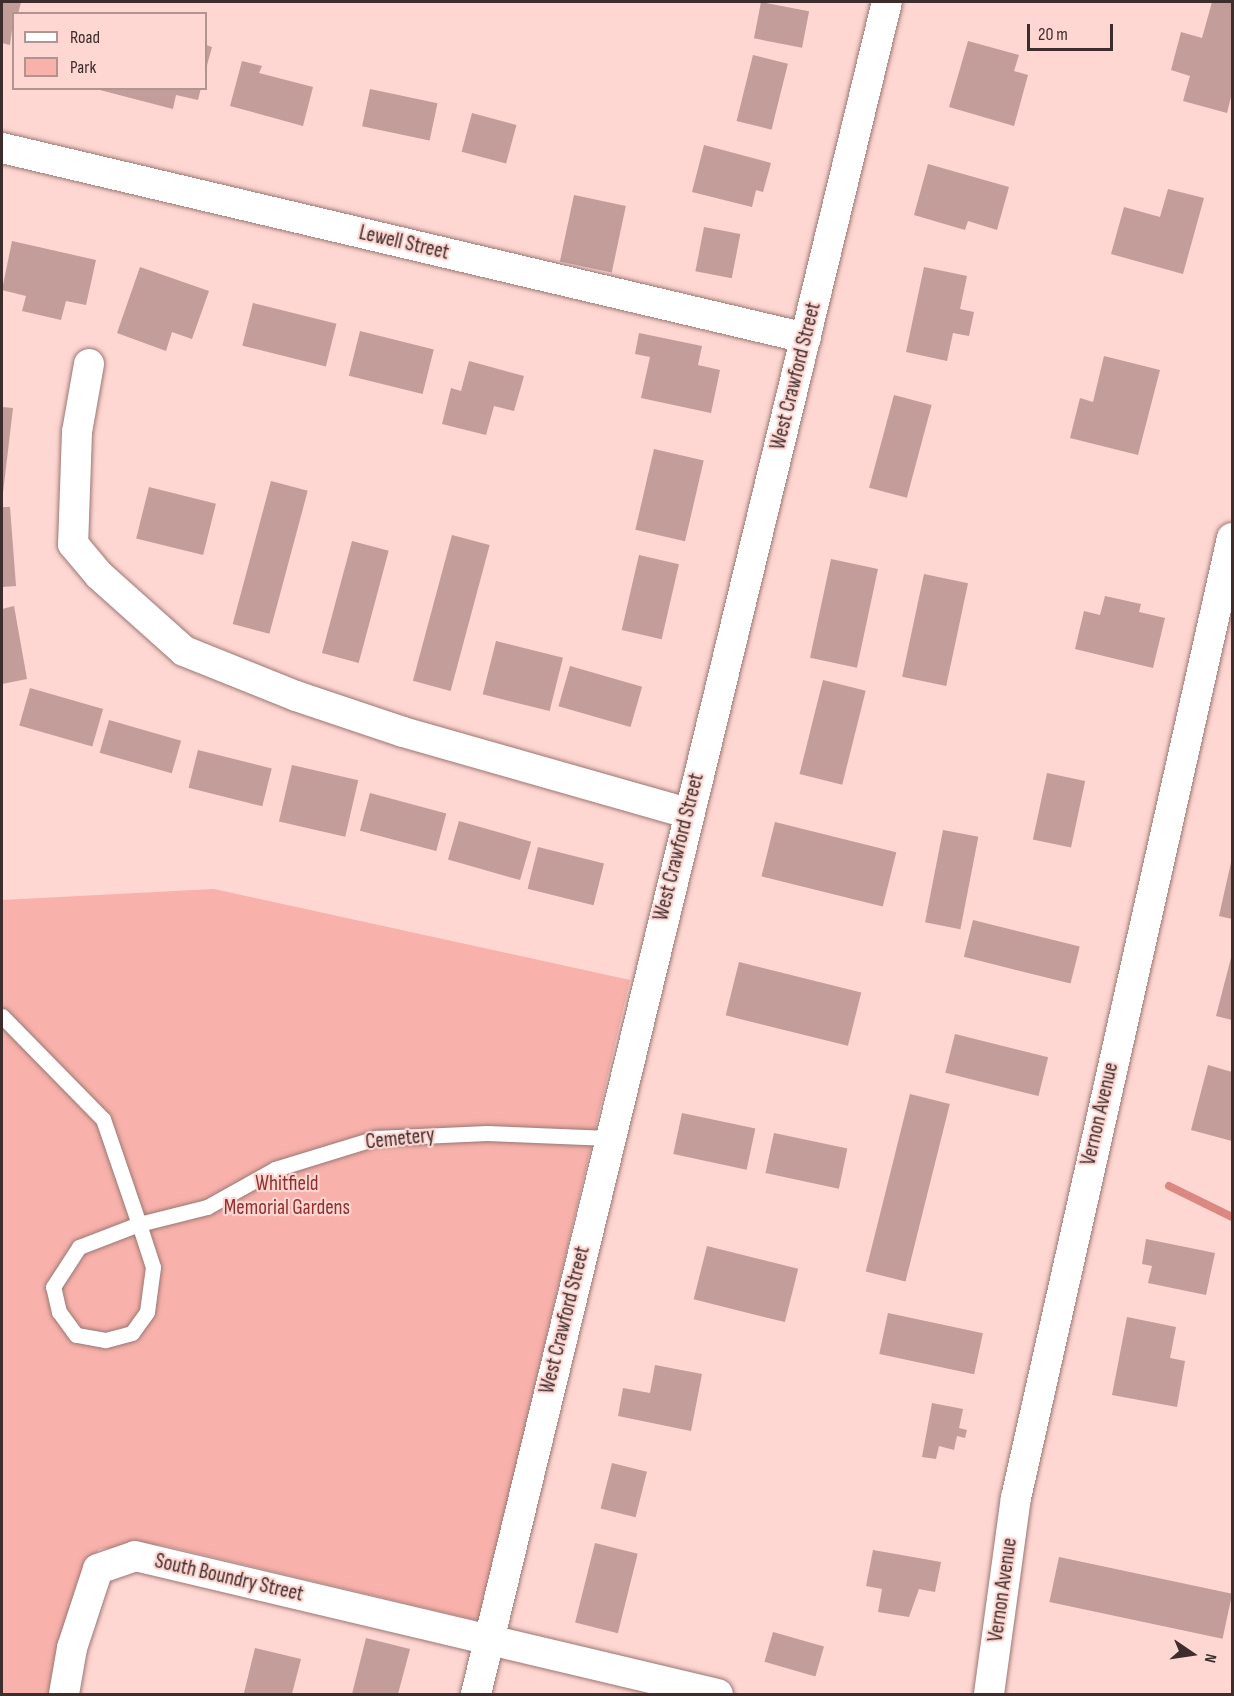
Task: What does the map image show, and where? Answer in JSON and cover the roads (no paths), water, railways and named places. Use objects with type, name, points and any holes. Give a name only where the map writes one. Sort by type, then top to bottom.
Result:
[{"type":"street","name":"West Crawford Street","points":[[476,1695],[609,1138],[887,2]]},
{"type":"street","name":"Lewell Street","points":[[2,147],[806,338]]},
{"type":"street","points":[[89,364],[77,432],[73,544],[99,575],[184,651],[296,696],[403,732],[688,813]]},
{"type":"street","name":"Vernon Avenue","points":[[989,1695],[1016,1498],[1233,538]]},
{"type":"street","name":"South Boundry Street","points":[[64,1695],[72,1648],[98,1569],[135,1556],[488,1641]]},
{"type":"street","points":[[488,1641],[718,1695]]},
{"type":"lane","points":[[2,1016],[103,1119],[139,1224],[153,1267],[147,1312],[132,1333],[105,1340],[76,1335],[59,1312],[53,1287],[79,1247],[139,1224]]},
{"type":"lane","name":"Cemetery","points":[[139,1224],[207,1207],[275,1169],[376,1138],[487,1133],[609,1138]]},
{"type":"waterway","points":[[1169,1186],[1232,1217]]},
{"type":"park label","name":"Whitfield Memorial Gardens","points":[[287,1196]]}]
